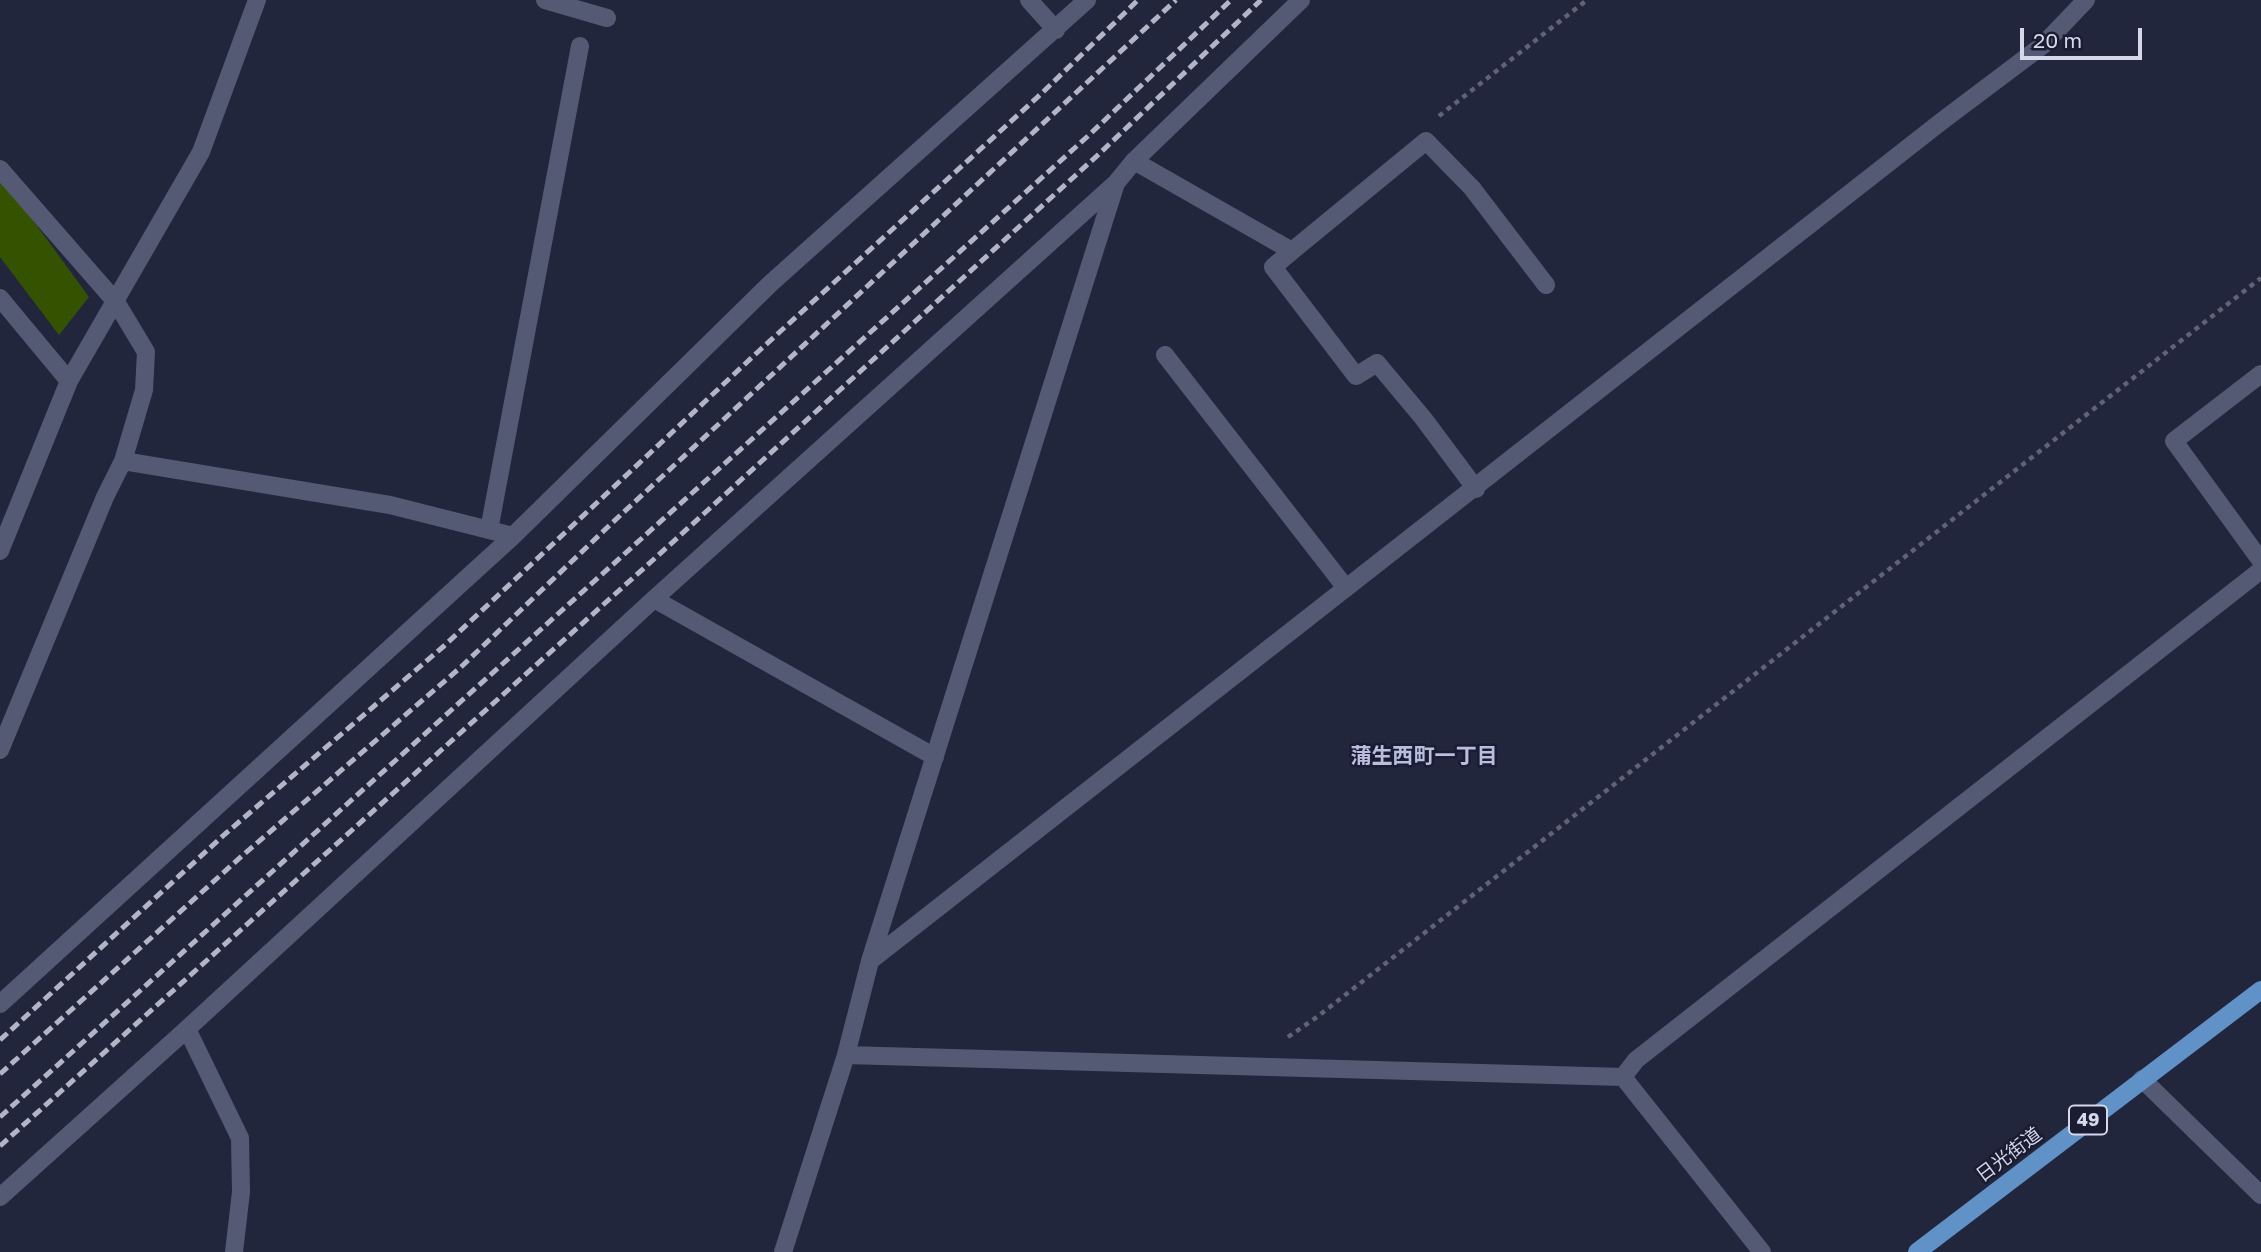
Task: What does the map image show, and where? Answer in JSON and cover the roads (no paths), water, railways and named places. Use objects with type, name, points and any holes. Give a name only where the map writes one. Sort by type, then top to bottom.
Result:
[{"type":"main road","name":"日光街道","points":[[1917,1252],[2261,990]]},
{"type":"street","points":[[0,551],[6,519],[69,381],[201,152],[257,0]]},
{"type":"street","points":[[545,0],[607,18]]},
{"type":"street","points":[[1029,0],[1056,30]]},
{"type":"street","points":[[0,1004],[513,536],[770,284],[1087,0]]},
{"type":"street","points":[[0,1197],[654,599],[1115,183],[1301,0]]},
{"type":"street","points":[[870,961],[1476,489],[1942,121],[2043,46],[2086,0]]},
{"type":"street","points":[[489,530],[580,47]]},
{"type":"street","points":[[1476,489],[1423,418],[1377,363],[1356,376],[1273,267],[1426,141],[1472,188],[1546,285]]},
{"type":"street","points":[[1134,162],[1292,251]]},
{"type":"street","points":[[0,169],[116,302],[146,352],[144,390],[123,461],[105,497],[0,750]]},
{"type":"street","points":[[783,1252],[846,1055],[870,961],[1115,183]]},
{"type":"street","points":[[0,298],[69,381]]},
{"type":"street","points":[[1166,355],[1346,588]]},
{"type":"street","points":[[2261,374],[2174,441],[2261,561]]},
{"type":"street","points":[[123,461],[390,506],[513,536]]},
{"type":"street","points":[[1623,1077],[1636,1060],[2261,570]]},
{"type":"street","points":[[654,599],[935,757]]},
{"type":"street","points":[[187,1028],[240,1138],[241,1192],[234,1252]]},
{"type":"street","points":[[846,1055],[1623,1077],[1762,1252]]},
{"type":"street","points":[[2142,1079],[2261,1195]]},
{"type":"railway","points":[[0,1040],[225,834],[444,646],[761,349],[1041,94],[1138,0]]},
{"type":"railway","points":[[0,1074],[243,855],[461,667],[612,523],[1176,0]]},
{"type":"railway","points":[[0,1117],[1088,136],[1231,0]]},
{"type":"railway","points":[[0,1146],[653,560],[1099,154],[1261,0]]},
{"type":"district","name":"蒲生西町一丁目","points":[[1424,756]]}]
